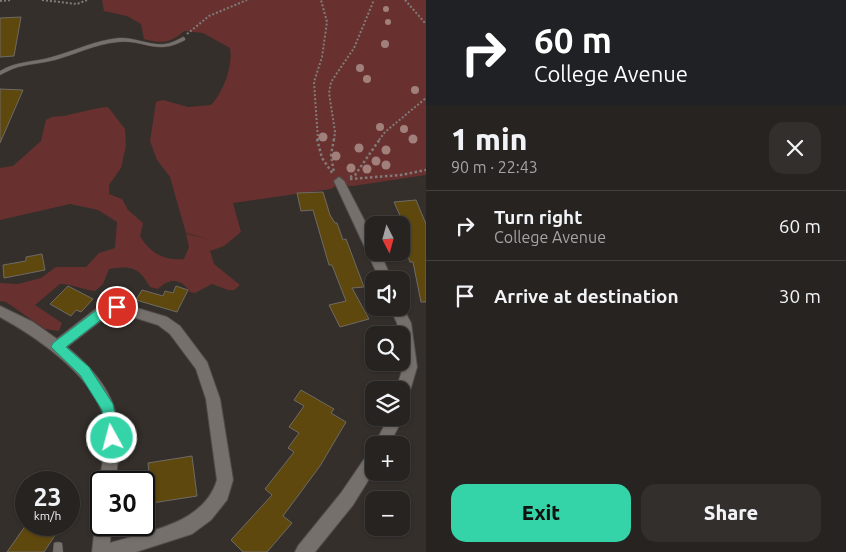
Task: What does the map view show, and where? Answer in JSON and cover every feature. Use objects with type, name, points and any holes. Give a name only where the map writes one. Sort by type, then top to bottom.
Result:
[{"type":"street","points":[[337,178],[365,234]]},
{"type":"street","points":[[57,347],[93,318],[117,307],[162,321],[175,330],[202,366],[213,399],[225,480],[221,494],[205,514],[186,528],[109,552]]},
{"type":"street","points":[[0,311],[26,324],[85,371],[108,409],[113,448],[109,471]]},
{"type":"street","points":[[401,316],[404,323],[410,367],[406,381]]},
{"type":"street","points":[[304,552],[347,499],[365,471]]},
{"type":"street","points":[[101,552],[102,536]]},
{"type":"lane","points":[[0,73],[11,66],[47,60],[112,41],[128,40],[161,47],[172,45],[183,39]]},
{"type":"path","points":[[0,1],[12,0]]},
{"type":"path","points":[[42,0],[77,4],[87,0]]},
{"type":"path","points":[[183,39],[206,16],[247,0]]},
{"type":"path","points":[[321,0],[326,22],[322,57],[314,82],[316,134],[322,158],[337,178]]},
{"type":"path","points":[[337,178],[332,155],[335,132],[329,93],[331,82],[354,48],[367,21],[374,0]]},
{"type":"path","points":[[405,0],[426,24]]},
{"type":"path","points":[[337,178],[355,175],[385,132],[426,98]]},
{"type":"path","points":[[337,178],[401,176],[426,170]]},
{"type":"shaded area","points":[[102,0],[426,0],[426,175],[353,186],[337,185],[331,189],[233,203],[241,232],[224,246],[210,251],[214,264],[240,285],[234,290],[228,290],[212,284],[195,293],[190,292],[183,284],[176,281],[162,285],[158,289],[150,287],[138,271],[128,268],[109,269],[103,284],[95,291],[60,284],[35,305],[62,323],[59,331],[45,329],[6,302],[0,301],[0,283],[18,284],[41,278],[56,267],[86,267],[99,253],[115,248],[117,222],[98,210],[70,204],[0,220],[0,168],[13,166],[41,141],[46,120],[52,117],[108,107],[125,129],[126,146],[121,168],[109,185],[109,194],[122,199],[128,210],[143,223],[140,236],[144,242],[158,255],[170,259],[184,259],[189,247],[186,234],[209,239],[186,233],[170,177],[157,160],[150,141],[156,102],[163,100],[188,107],[211,105],[226,79],[230,63],[230,48],[203,33],[184,31],[175,38],[166,41],[156,42],[144,39],[141,24],[127,16],[104,11]]},
{"type":"building","points":[[21,17],[14,56],[0,57],[0,18]]},
{"type":"building","points":[[0,89],[23,90],[0,143]]},
{"type":"building","points":[[323,192],[330,215],[335,223],[337,223],[343,240],[346,239],[364,287],[352,288],[365,312],[365,316],[369,319],[340,327],[329,305],[346,301],[332,265],[329,265],[313,210],[301,211],[297,193]]},
{"type":"building","points":[[416,200],[426,224],[426,302],[421,302],[413,262],[410,261],[410,216],[400,216],[394,202]]},
{"type":"building","points":[[42,254],[45,270],[4,278],[3,265],[26,261],[26,257]]},
{"type":"building","points":[[68,286],[93,299],[81,312],[76,310],[71,316],[50,304]]},
{"type":"building","points":[[176,286],[188,290],[177,312],[136,300],[142,290],[163,296],[165,291],[173,293]]},
{"type":"building","points":[[301,390],[334,409],[331,413],[346,422],[320,466],[283,516],[292,523],[267,552],[243,552],[231,540],[272,495],[265,489],[294,452],[288,448],[299,433],[289,427],[304,406],[294,400]]},
{"type":"building","points":[[192,456],[197,496],[155,503],[155,471],[149,471],[148,463]]},
{"type":"building","points":[[18,536],[55,536],[44,552],[7,552]]},
{"type":"route","points":[[112,438],[108,409],[85,371],[57,347],[85,323],[102,312],[117,307]]}]
